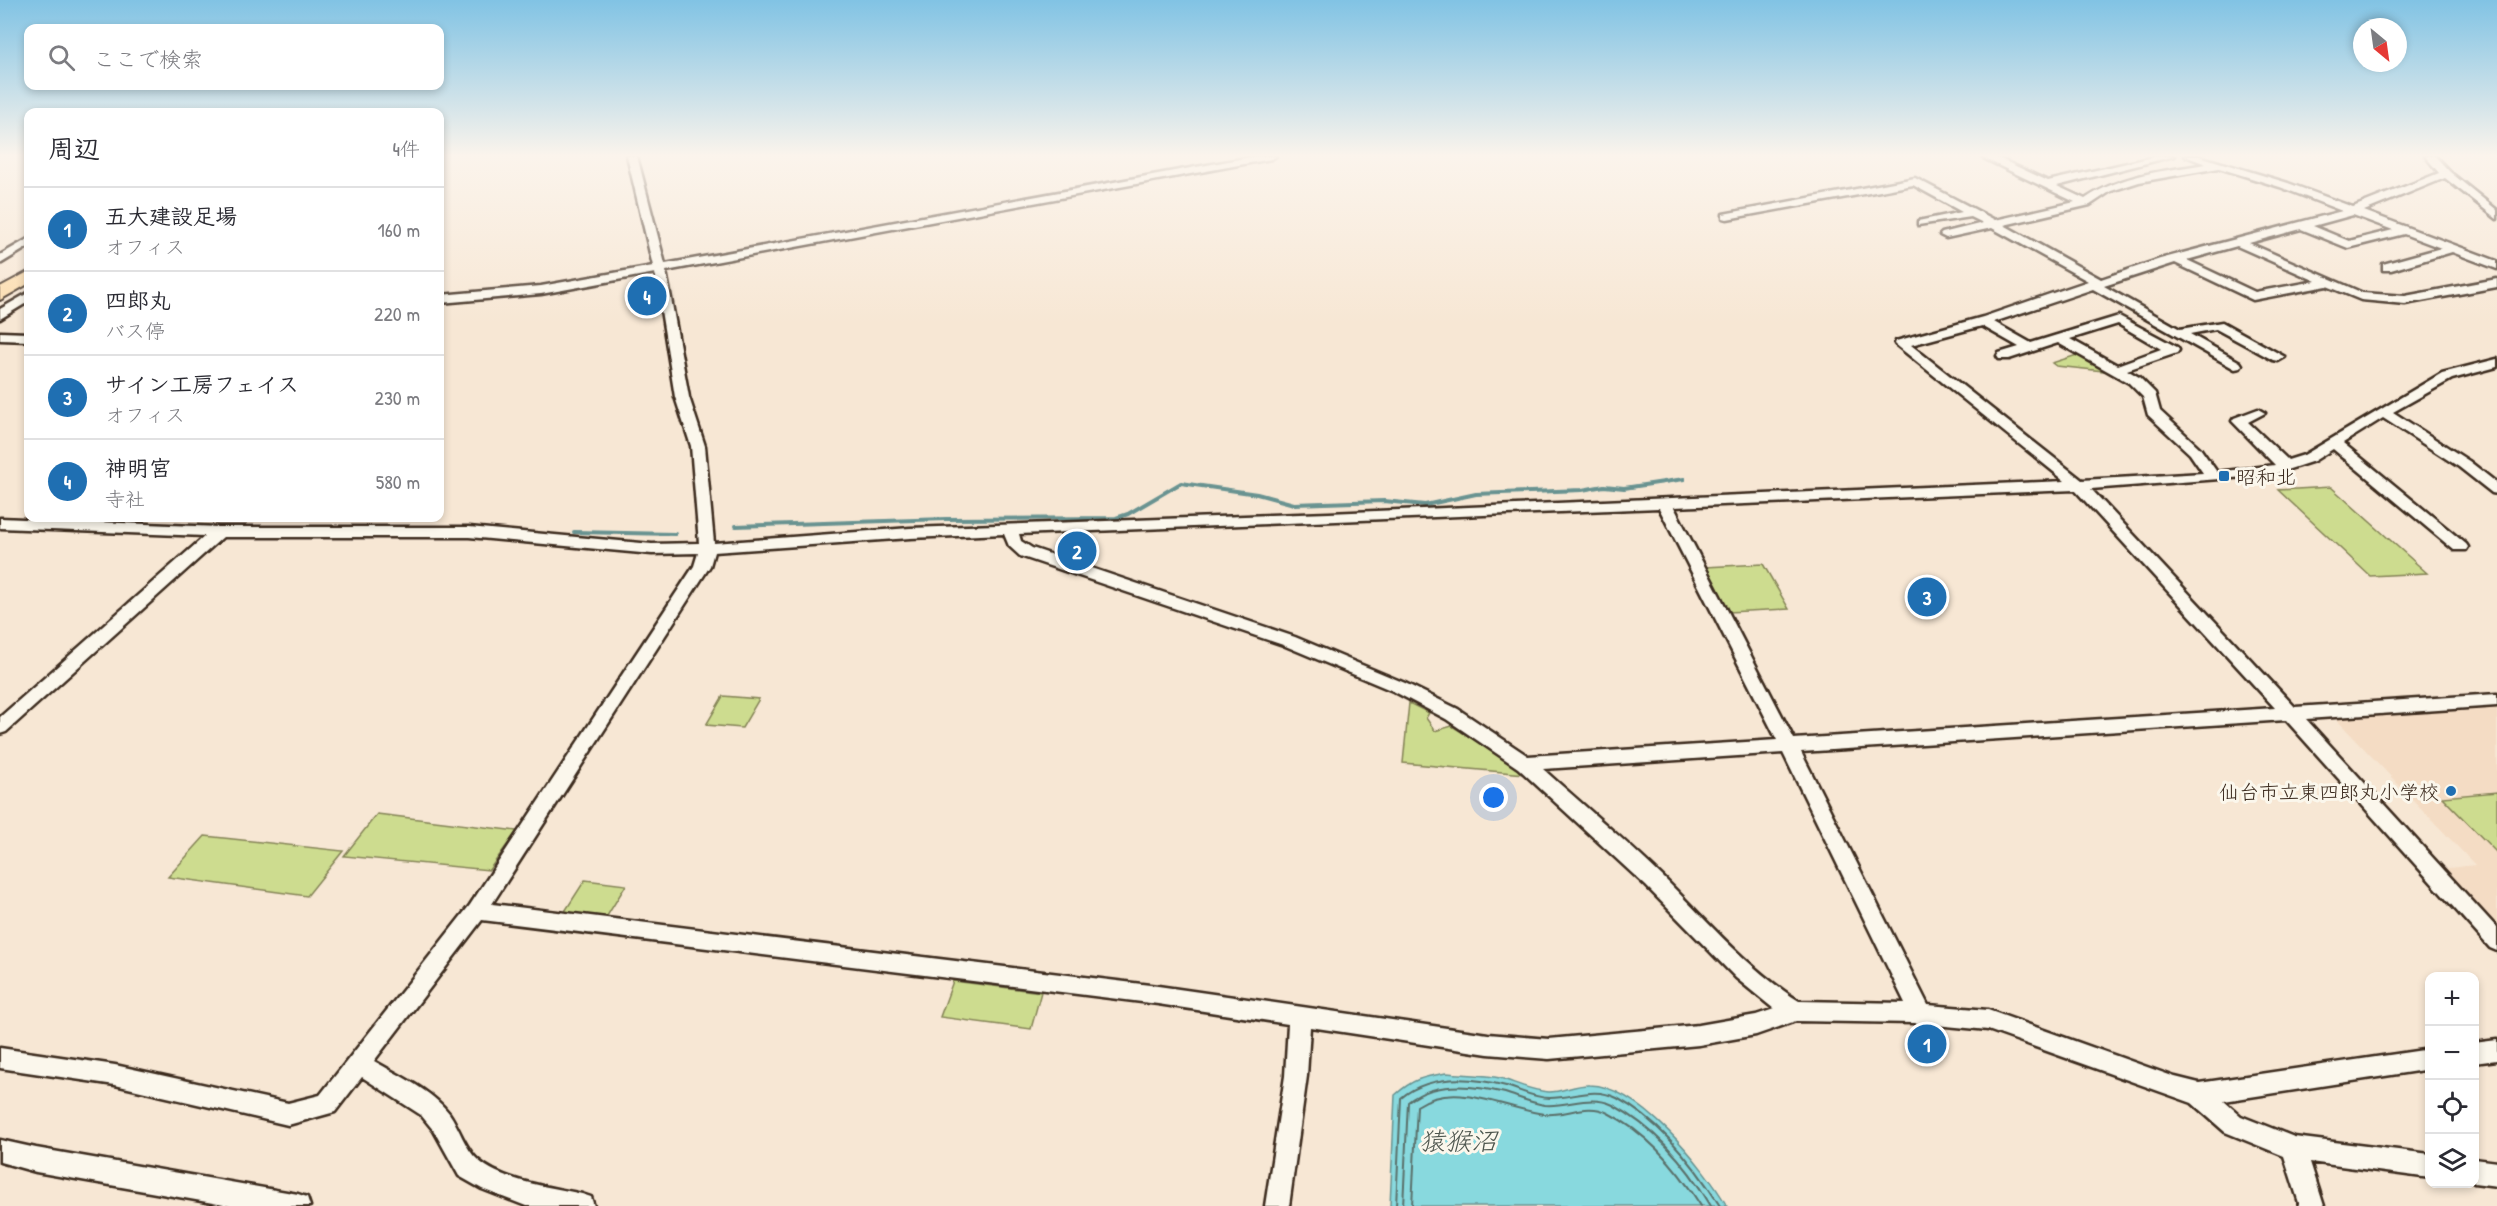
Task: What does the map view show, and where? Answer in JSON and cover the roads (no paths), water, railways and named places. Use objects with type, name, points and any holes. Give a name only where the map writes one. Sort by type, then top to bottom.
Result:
[{"type":"highway","points":[[0,282],[24,267]]},
{"type":"highway","points":[[0,295],[24,280]]},
{"type":"street","points":[[0,1058],[115,1075],[288,1114],[327,1104],[477,911],[702,566],[707,548],[698,446],[682,397],[660,268],[646,212]]},
{"type":"street","points":[[444,299],[541,290],[964,212]]},
{"type":"street","points":[[1727,216],[1747,212]]},
{"type":"street","points":[[1946,235],[2045,212]]},
{"type":"street","points":[[2349,212],[2176,259],[2095,283],[1983,321],[1901,344],[2079,485],[2291,714],[2497,942]]},
{"type":"street","points":[[2358,212],[2497,265]]},
{"type":"street","points":[[1922,223],[1973,213],[2235,365]]},
{"type":"street","points":[[2302,225],[2348,245],[2406,230]]},
{"type":"street","points":[[2240,243],[2361,296],[2405,300],[2497,283]]},
{"type":"street","points":[[0,260],[24,245]]},
{"type":"street","points":[[2387,267],[2454,248]]},
{"type":"street","points":[[2176,259],[2253,296],[2328,282]]},
{"type":"street","points":[[0,315],[24,300]]},
{"type":"street","points":[[2004,356],[2119,320],[2172,350],[2118,369]]},
{"type":"street","points":[[1983,321],[2030,348]]},
{"type":"street","points":[[2178,333],[2218,326],[2278,357]]},
{"type":"street","points":[[0,336],[24,337]]},
{"type":"street","points":[[2060,339],[2118,369],[2134,380],[2150,396],[2153,412],[2195,451],[2213,477]]},
{"type":"street","points":[[75,522],[219,532],[317,533],[422,530],[518,535],[652,549],[707,548],[910,533],[1664,503],[2213,477],[2286,467],[2309,458],[2447,376],[2497,363]]},
{"type":"street","points":[[2481,366],[2497,376]]},
{"type":"street","points":[[2383,412],[2464,464],[2497,490]]},
{"type":"street","points":[[2258,413],[2239,421],[2286,467]]},
{"type":"street","points":[[2335,444],[2460,547]]},
{"type":"street","points":[[1664,503],[1788,744],[1921,1014]]},
{"type":"street","points":[[0,523],[30,522]]},
{"type":"street","points":[[1012,529],[1011,539],[1017,547],[1026,552],[1289,641],[1399,687],[1460,719],[1525,763],[1653,880],[1744,971],[1777,999],[1796,1011]]},
{"type":"street","points":[[0,727],[219,532]]},
{"type":"street","points":[[1525,763],[2497,699]]},
{"type":"street","points":[[477,911],[1158,995],[1488,1044],[1549,1049],[1699,1035],[1756,1024],[1796,1011],[1921,1014],[1988,1020],[2175,1088],[2199,1094],[2425,1060]]},
{"type":"street","points":[[1277,1206],[1296,1076],[1300,1015]]},
{"type":"street","points":[[2479,1052],[2497,1050]]},
{"type":"street","points":[[360,1064],[429,1107],[442,1123],[468,1168],[490,1181],[526,1194],[582,1206]]},
{"type":"street","points":[[2199,1094],[2233,1124],[2294,1148],[2425,1165]]},
{"type":"street","points":[[2294,1148],[2312,1206]]},
{"type":"street","points":[[0,1151],[36,1160],[298,1206]]},
{"type":"street","points":[[2479,1172],[2497,1174]]},
{"type":"water","name":"猿猴沼","points":[[1446,1073],[1500,1078],[1549,1092],[1585,1085],[1609,1089],[1649,1113],[1668,1131],[1703,1170],[1727,1206],[1390,1206],[1395,1095],[1407,1085],[1418,1080]]},
{"type":"waterway","points":[[736,526],[946,519],[1116,518],[1128,514],[1181,483],[1257,494],[1294,504],[1384,501],[1425,505],[1476,494],[1582,490],[1604,486],[1624,488],[1684,479]]},
{"type":"waterway","points":[[574,532],[675,534]]},
{"type":"place","name":"神明宮","points":[[647,296]]},
{"type":"place","name":"昭和北","points":[[2224,476]]},
{"type":"place","name":"四郎丸","points":[[1077,551]]},
{"type":"place","name":"サイン工房フェイス","points":[[1927,597]]},
{"type":"place","name":"仙台市立東四郎丸小学校","points":[[2451,791]]},
{"type":"place","name":"五大建設足場","points":[[1927,1044]]}]
